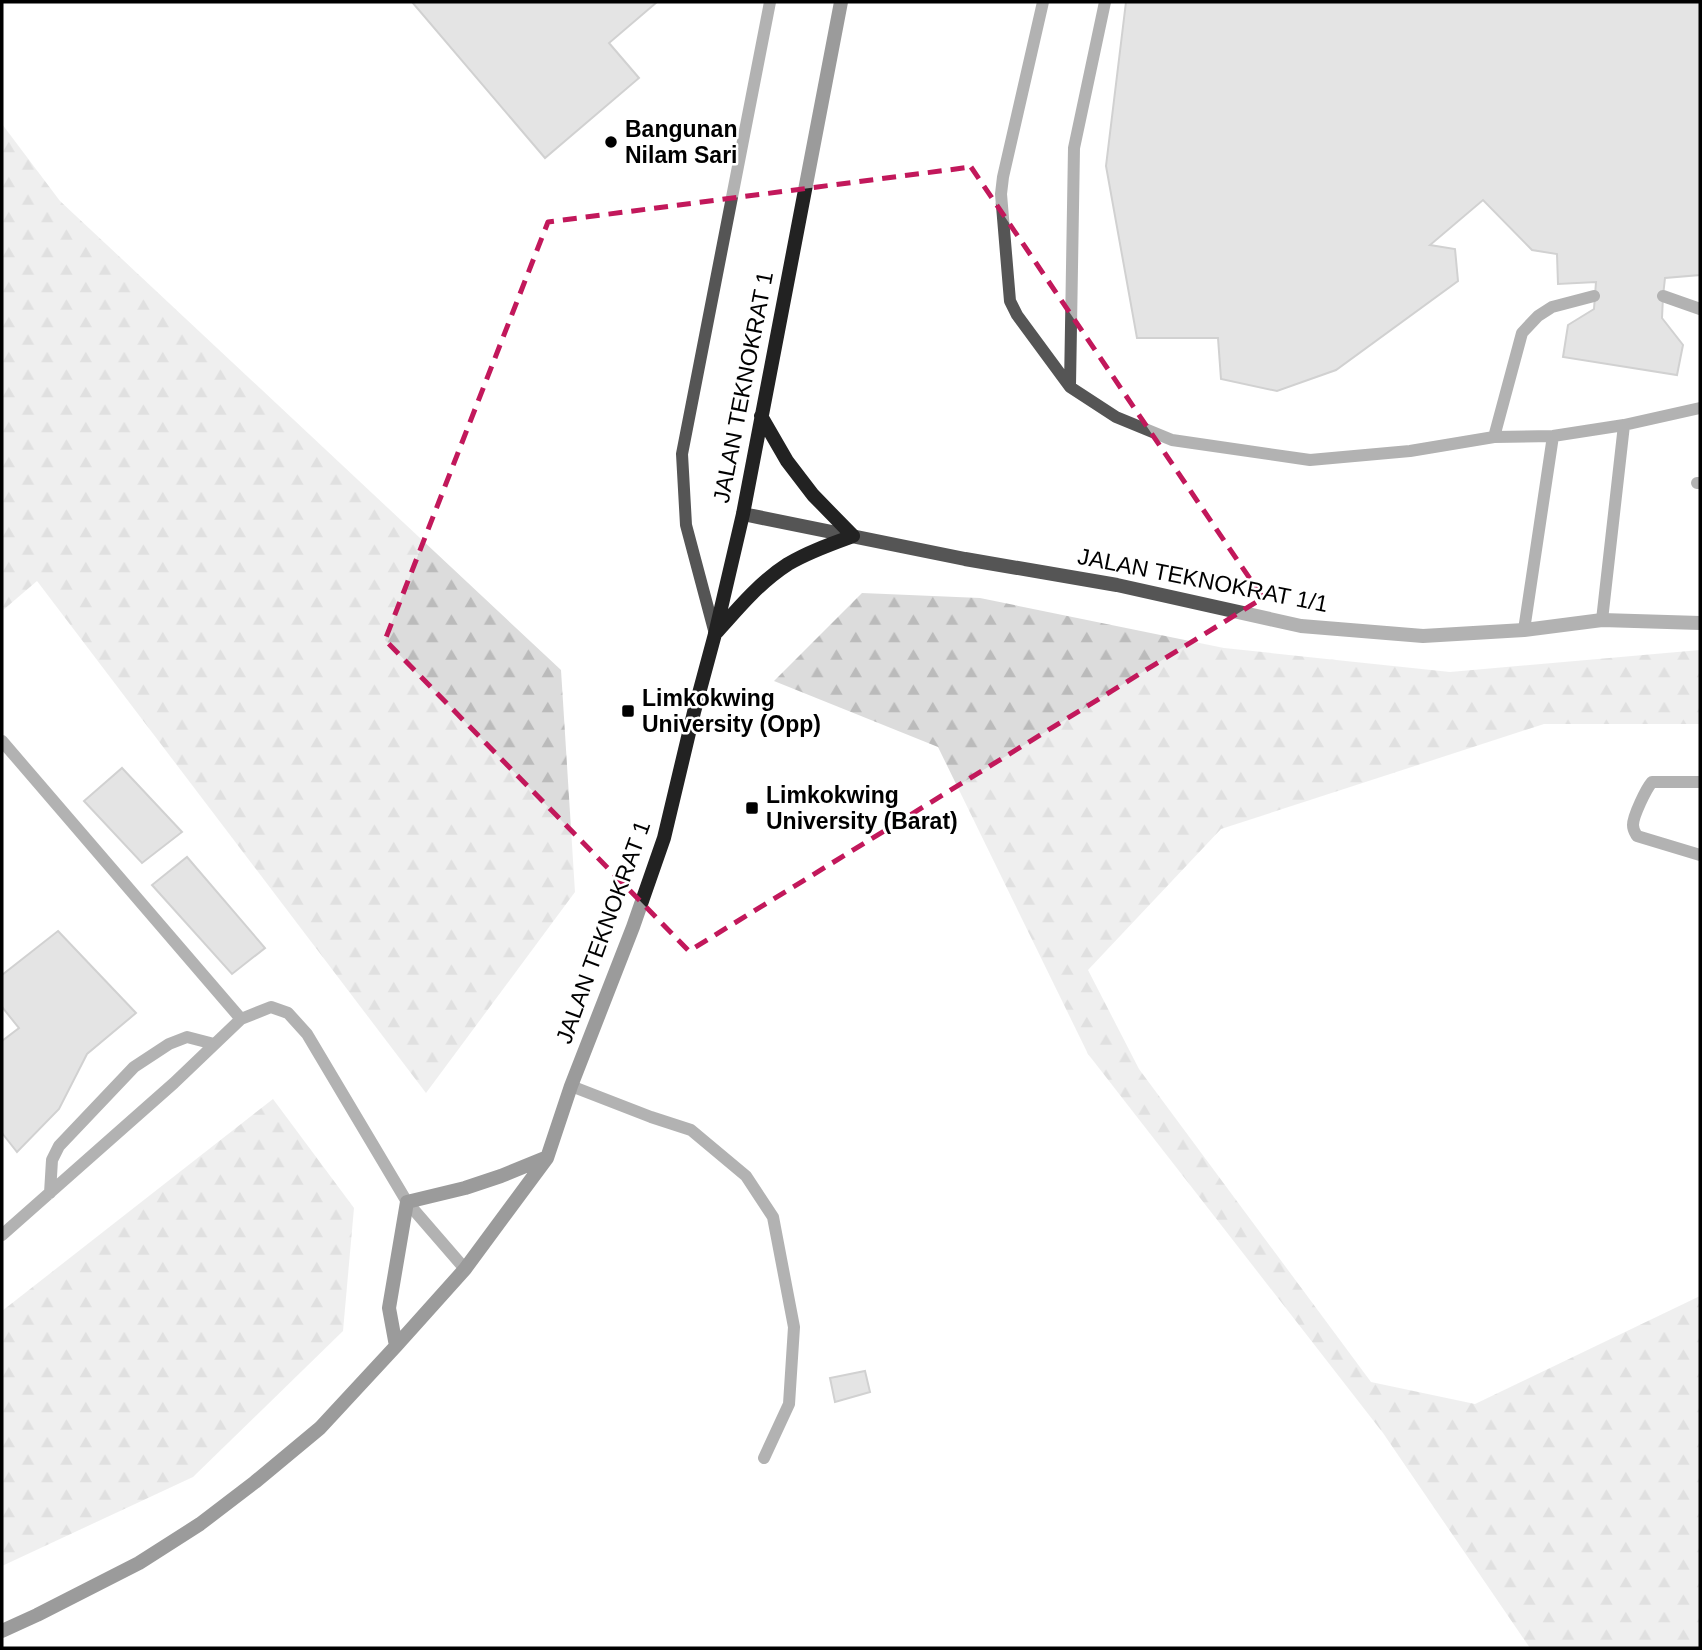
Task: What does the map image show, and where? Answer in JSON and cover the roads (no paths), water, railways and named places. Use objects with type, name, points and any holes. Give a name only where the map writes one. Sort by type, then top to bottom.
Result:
[{"type":"main road","name":"JALAN TEKNOKRAT 1","points":[[2,1631],[139,1563],[200,1524],[320,1428],[465,1269],[547,1158],[571,1086],[634,927],[663,838],[715,634],[743,514],[841,2]]},
{"type":"main road","points":[[715,634],[765,581],[788,565],[853,536],[813,495],[787,461],[761,416]]},
{"type":"main road","points":[[396,1346],[389,1308],[407,1202],[465,1188],[547,1158]]},
{"type":"street","name":"JALAN TEKNOKRAT 1/1","points":[[743,514],[965,559],[1117,584],[1301,626],[1423,636],[1524,630],[1602,620],[1700,623]]},
{"type":"lane","points":[[715,634],[685,525],[682,454],[770,2]]},
{"type":"lane","points":[[1043,2],[1001,194],[1010,301],[1017,315],[1070,387],[1116,417],[1172,440],[1310,460],[1410,451],[1494,437],[1553,436],[1624,425],[1700,408]]},
{"type":"lane","points":[[1070,387],[1074,148],[1105,2]]},
{"type":"lane","points":[[1494,437],[1522,333],[1538,316],[1552,307],[1594,296]]},
{"type":"lane","points":[[1663,296],[1700,309]]},
{"type":"lane","points":[[1602,620],[1624,425]]},
{"type":"lane","points":[[1524,630],[1553,436]]},
{"type":"lane","points":[[2,741],[241,1019]]},
{"type":"lane","points":[[1700,782],[1652,782],[1632,823],[1637,836],[1700,855]]},
{"type":"lane","points":[[2,1235],[174,1083],[241,1019],[271,1007],[288,1013],[307,1034],[407,1202],[465,1269]]},
{"type":"lane","points":[[50,1193],[52,1160],[59,1146],[134,1067],[169,1044],[187,1037],[214,1044]]},
{"type":"lane","points":[[571,1086],[691,1130],[746,1176],[774,1217],[794,1327],[789,1404],[764,1458]]},
{"type":"place","name":"Bangunan Nilam Sari","points":[[611,142]]},
{"type":"place","name":"Limkokwing University (Opp)","points":[[628,711]]},
{"type":"place","name":"Limkokwing University (Barat)","points":[[752,808]]}]
